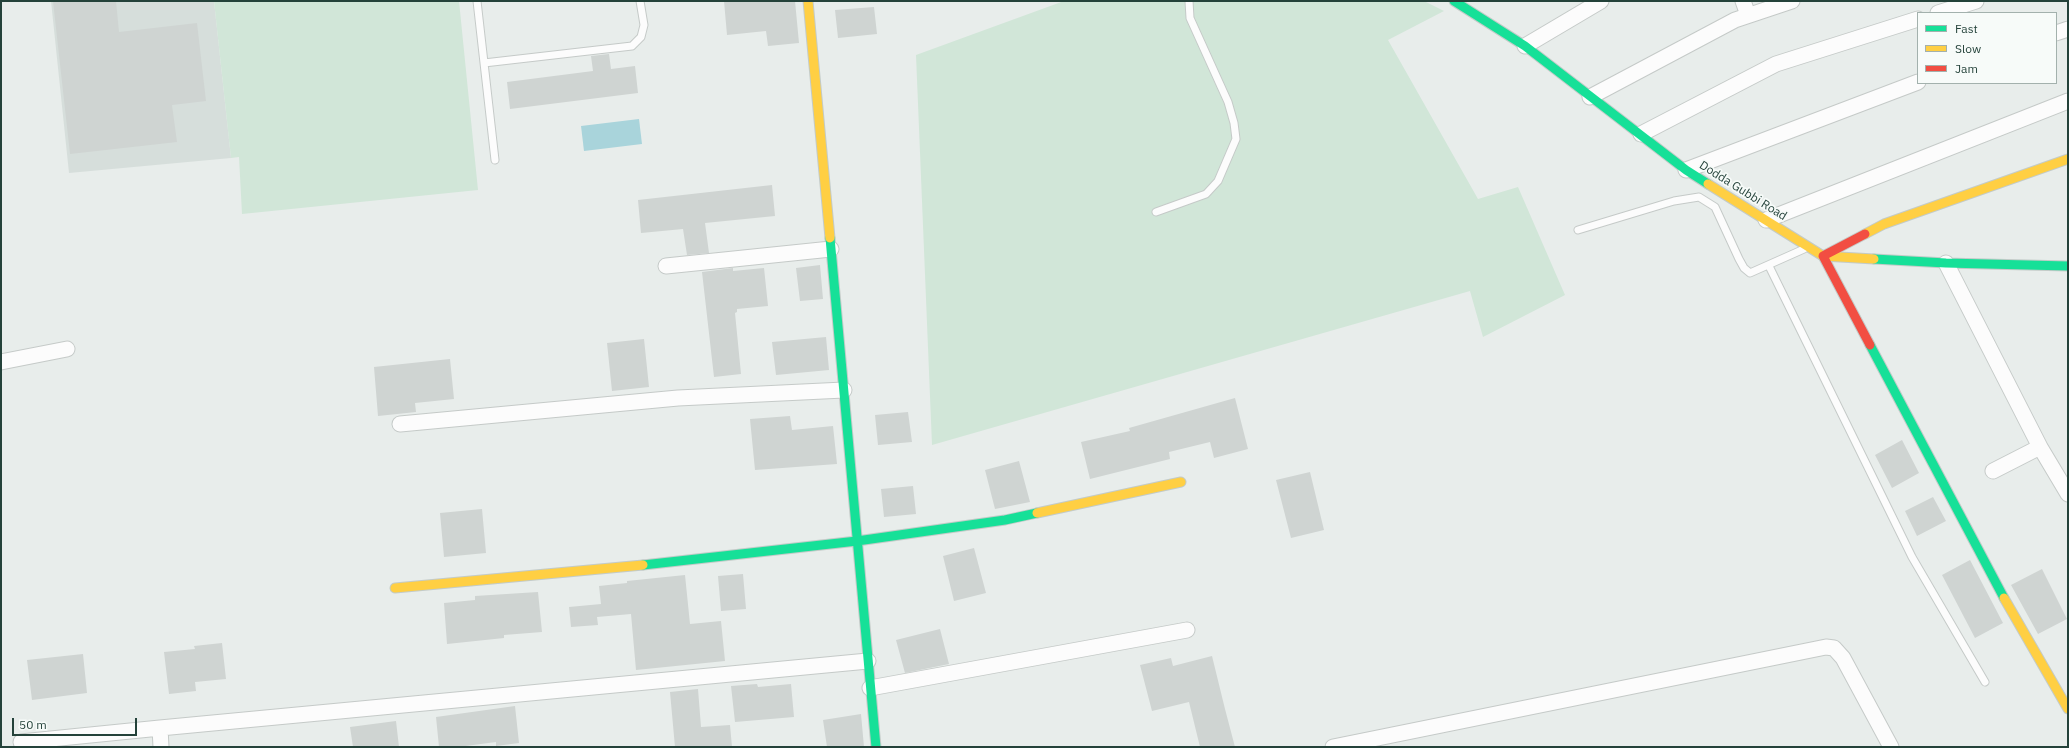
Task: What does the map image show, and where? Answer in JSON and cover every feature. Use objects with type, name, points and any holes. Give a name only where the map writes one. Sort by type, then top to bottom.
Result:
[{"type":"street","points":[[808,1],[876,747]]},
{"type":"street","name":"Dodda Gubbi Road","points":[[1454,1],[1525,46],[1686,170],[1823,256]]},
{"type":"street","points":[[1525,46],[1601,1]]},
{"type":"street","points":[[1743,1],[1748,15]]},
{"type":"street","points":[[1590,97],[1735,20],[1792,1]]},
{"type":"street","points":[[1941,12],[1976,1]]},
{"type":"street","points":[[1640,134],[1776,64],[1917,19]]},
{"type":"street","points":[[2057,33],[2068,29]]},
{"type":"street","points":[[1686,170],[1917,82]]},
{"type":"street","points":[[1766,220],[2068,101]]},
{"type":"street","points":[[1823,256],[1884,224],[2068,159]]},
{"type":"street","points":[[666,266],[831,249]]},
{"type":"street","points":[[1823,256],[1946,263],[2068,266]]},
{"type":"street","points":[[1823,256],[2016,621],[2068,710]]},
{"type":"street","points":[[1946,263],[2040,447],[2068,494]]},
{"type":"street","points":[[1,362],[67,349]]},
{"type":"street","points":[[400,424],[678,398],[844,390]]},
{"type":"street","points":[[1993,471],[2040,447]]},
{"type":"street","points":[[396,588],[616,568],[857,542],[1005,520],[1181,482]]},
{"type":"street","points":[[870,688],[1187,630]]},
{"type":"street","points":[[1333,747],[1826,647],[1834,648],[1842,658],[1891,747]]},
{"type":"street","points":[[21,742],[868,661]]},
{"type":"street","points":[[160,728],[161,747]]},
{"type":"lane","points":[[477,1],[495,160]]},
{"type":"lane","points":[[484,63],[632,46],[641,37],[644,25],[640,1]]},
{"type":"lane","points":[[1156,212],[1206,194],[1218,181],[1236,138],[1234,123],[1228,102],[1190,18],[1189,1]]},
{"type":"lane","points":[[1578,230],[1674,201],[1699,197],[1715,207],[1744,268],[1750,273],[1769,266],[1809,246]]},
{"type":"lane","points":[[1769,266],[1912,557],[1985,682]]},
{"type":"shaded area","points":[[51,1],[214,1],[231,158],[69,173]]},
{"type":"green space","points":[[214,1],[459,1],[478,190],[242,214],[239,157],[231,158]]},
{"type":"green space","points":[[1064,1],[1424,1],[1444,11],[1388,40],[1478,199],[1518,187],[1565,295],[1483,337],[1470,291],[932,445],[916,55]]},
{"type":"water","points":[[639,119],[642,144],[584,151],[581,126]]},
{"type":"building","points":[[53,1],[116,1],[119,32],[197,23],[206,101],[172,105],[177,142],[70,154]]},
{"type":"building","points":[[724,1],[795,1],[799,43],[768,46],[766,31],[727,35]]},
{"type":"building","points":[[874,7],[877,34],[838,38],[835,10]]},
{"type":"building","points":[[609,54],[611,69],[635,66],[638,93],[510,109],[507,82],[593,71],[591,56]]},
{"type":"building","points":[[772,185],[775,216],[705,223],[709,253],[687,255],[683,229],[641,233],[638,200]]},
{"type":"building","points":[[820,265],[823,299],[800,301],[796,268]]},
{"type":"building","points":[[733,268],[733,271],[764,268],[768,306],[737,309],[737,312],[735,313],[741,374],[714,377],[702,272]]},
{"type":"building","points":[[826,337],[829,370],[776,375],[772,342]]},
{"type":"building","points":[[644,339],[649,387],[612,391],[607,343]]},
{"type":"building","points":[[450,359],[454,399],[415,403],[416,412],[378,416],[374,367]]},
{"type":"building","points":[[1235,398],[1248,449],[1214,458],[1210,442],[1169,452],[1170,459],[1090,479],[1081,442],[1130,431],[1129,428]]},
{"type":"building","points":[[908,412],[912,442],[878,445],[875,415]]},
{"type":"building","points":[[790,416],[792,430],[833,426],[837,464],[755,470],[750,419]]},
{"type":"building","points":[[1902,440],[1919,473],[1892,488],[1875,455]]},
{"type":"building","points":[[1019,461],[1030,502],[995,509],[985,470]]},
{"type":"building","points":[[1310,472],[1324,530],[1291,538],[1276,480]]},
{"type":"building","points":[[913,486],[916,514],[884,517],[881,489]]},
{"type":"building","points":[[1933,497],[1946,521],[1917,536],[1905,511]]},
{"type":"building","points":[[482,509],[486,553],[444,557],[440,513]]},
{"type":"building","points":[[974,548],[986,593],[954,601],[943,556]]},
{"type":"building","points":[[1970,560],[2003,623],[1975,638],[1942,575]]},
{"type":"building","points":[[2042,569],[2067,619],[2038,634],[2011,585]]},
{"type":"building","points":[[743,574],[746,609],[721,611],[718,576]]},
{"type":"building","points":[[685,575],[690,624],[721,621],[725,661],[636,670],[631,614],[597,617],[598,625],[571,627],[569,607],[601,604],[599,586],[627,583],[627,581]]},
{"type":"building","points":[[538,592],[542,632],[504,635],[504,638],[447,644],[444,603],[475,600],[475,596]]},
{"type":"building","points":[[940,629],[949,664],[905,673],[896,640]]},
{"type":"building","points":[[222,643],[226,679],[195,682],[196,691],[169,694],[164,652],[195,649],[194,646]]},
{"type":"building","points":[[83,654],[87,693],[32,700],[27,660]]},
{"type":"building","points":[[1212,656],[1235,747],[1200,747],[1189,702],[1152,711],[1140,665],[1171,658],[1173,666]]},
{"type":"building","points":[[757,684],[758,687],[791,684],[794,717],[735,722],[731,686]]},
{"type":"building","points":[[698,689],[701,727],[730,725],[732,747],[675,747],[670,692]]},
{"type":"building","points":[[515,706],[519,743],[496,746],[496,742],[458,747],[439,747],[436,717]]},
{"type":"building","points":[[861,714],[864,747],[827,747],[823,720]]},
{"type":"building","points":[[396,721],[399,747],[353,747],[350,727]]},
{"type":"traffic: fast","points":[[1454,1],[1525,46],[1686,170],[1708,184]]},
{"type":"traffic: fast","points":[[830,238],[876,747]]},
{"type":"traffic: fast","points":[[1874,259],[1946,263],[2068,266]]},
{"type":"traffic: fast","points":[[1870,345],[2004,598]]},
{"type":"traffic: fast","points":[[643,565],[857,541],[1005,520],[1037,513]]},
{"type":"traffic: slow","points":[[808,1],[830,238]]},
{"type":"traffic: slow","points":[[1865,234],[1884,224],[2068,159]]},
{"type":"traffic: slow","points":[[1708,184],[1823,256],[1874,259]]},
{"type":"traffic: slow","points":[[1037,513],[1181,482]]},
{"type":"traffic: slow","points":[[395,588],[643,565]]},
{"type":"traffic: slow","points":[[2004,598],[2068,709]]},
{"type":"traffic: jam","points":[[1865,234],[1823,256],[1870,345]]}]
